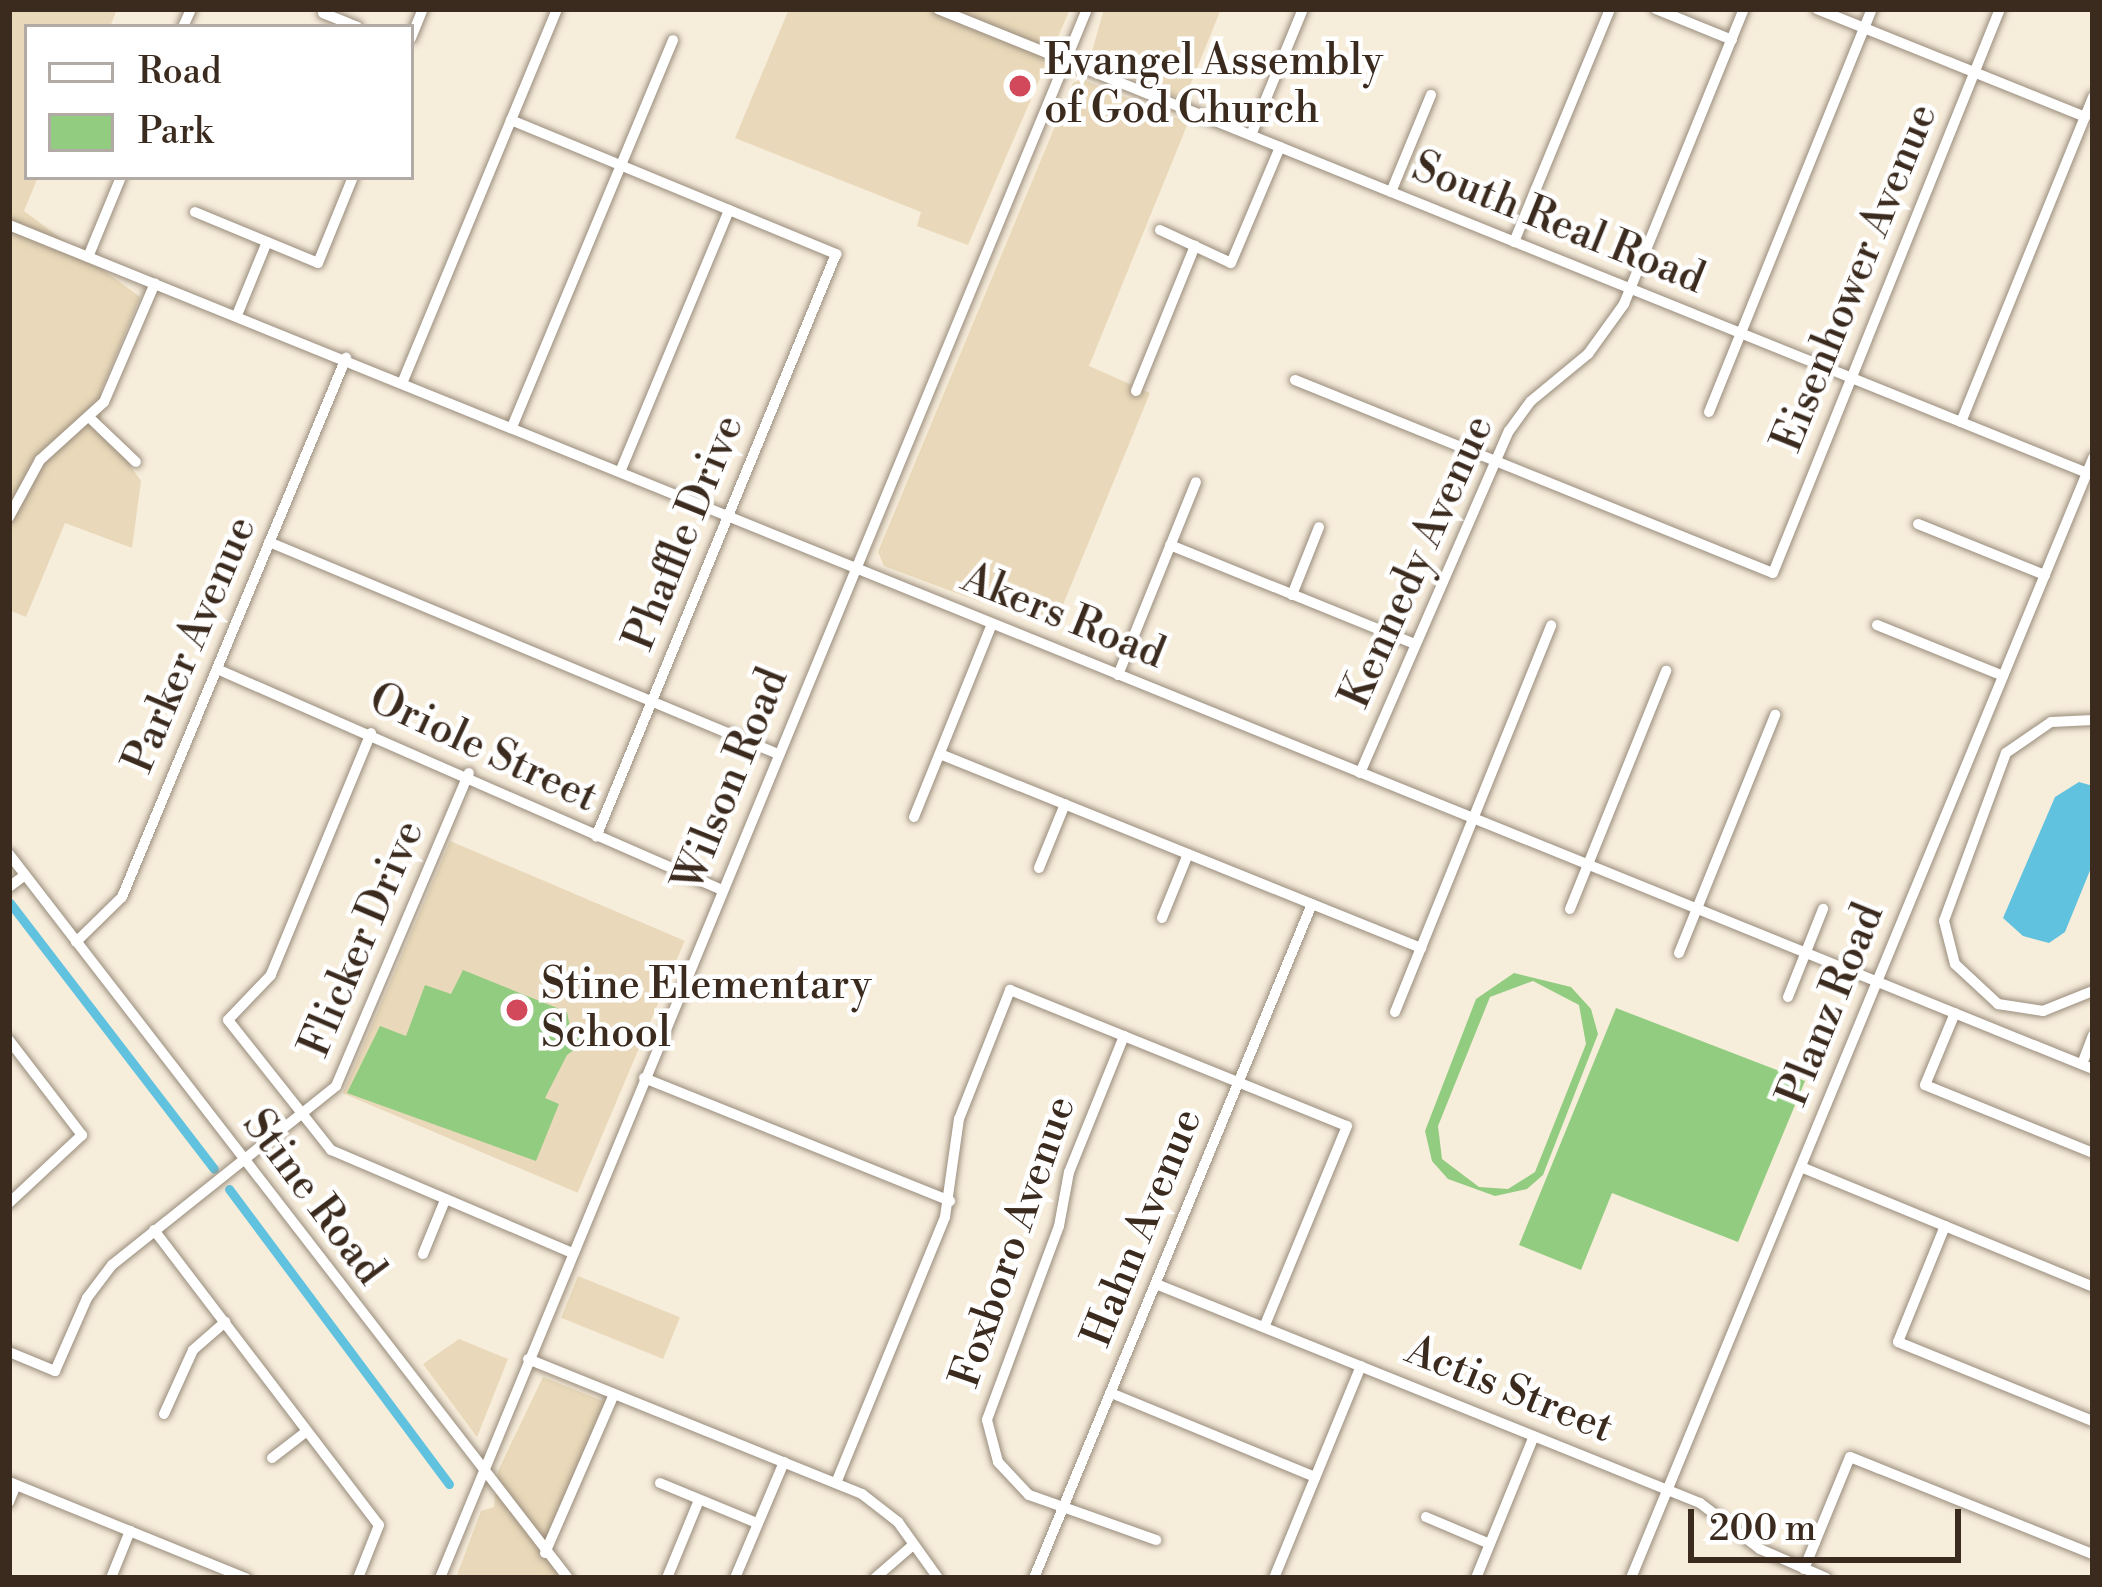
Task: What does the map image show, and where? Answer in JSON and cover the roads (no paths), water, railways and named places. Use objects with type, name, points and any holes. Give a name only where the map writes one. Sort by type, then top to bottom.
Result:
[{"type":"street","points":[[403,381],[557,9]]},
{"type":"street","name":"South Real Road","points":[[938,9],[2087,473]]},
{"type":"street","name":"Wilson Road","points":[[440,1578],[1087,9]]},
{"type":"street","points":[[1251,135],[1303,9]]},
{"type":"street","points":[[1514,242],[1610,9]]},
{"type":"street","points":[[1656,9],[1732,40]]},
{"type":"street","name":"Kennedy Avenue","points":[[1360,773],[1412,643],[1518,416],[1602,339],[1631,289],[1744,9]]},
{"type":"street","points":[[1817,9],[2085,117]]},
{"type":"street","points":[[1709,412],[1872,9]]},
{"type":"street","name":"Eisenhower Avenue","points":[[1496,461],[1773,573],[2000,9]]},
{"type":"street","points":[[322,13],[350,24]]},
{"type":"street","points":[[512,427],[673,40]]},
{"type":"street","points":[[1391,192],[1431,95]]},
{"type":"street","points":[[1961,422],[2093,97]]},
{"type":"street","points":[[511,120],[729,210],[620,472]]},
{"type":"street","points":[[1160,230],[1231,263],[1280,147]]},
{"type":"street","points":[[88,256],[120,180]]},
{"type":"street","points":[[195,212],[317,262],[352,180]]},
{"type":"street","name":"Phaffle Drive","points":[[596,837],[836,254],[729,210]]},
{"type":"street","name":"Akers Road","points":[[9,225],[2088,1066]]},
{"type":"street","points":[[237,315],[268,242]]},
{"type":"street","points":[[1136,391],[1195,245]]},
{"type":"street","points":[[9,517],[40,460],[91,419],[114,386],[154,283]]},
{"type":"street","name":"Parker Avenue","points":[[76,942],[122,897],[346,358]]},
{"type":"street","points":[[1295,380],[1496,461]]},
{"type":"street","points":[[91,419],[136,462]]},
{"type":"street","name":"Planz Road","points":[[1631,1578],[2093,458]]},
{"type":"street","points":[[1118,675],[1196,482]]},
{"type":"street","points":[[1918,524],[2044,575]]},
{"type":"street","points":[[1292,595],[1319,527]]},
{"type":"street","points":[[269,542],[778,754]]},
{"type":"street","points":[[1170,545],[1412,643]]},
{"type":"street","points":[[914,818],[992,624]]},
{"type":"street","points":[[1395,1012],[1551,625]]},
{"type":"street","points":[[1877,625],[2003,676]]},
{"type":"street","name":"Oriole Street","points":[[217,669],[469,773],[596,837],[722,890]]},
{"type":"street","points":[[1570,909],[1666,671]]},
{"type":"street","points":[[1679,952],[1775,715]]},
{"type":"street","points":[[2093,720],[2051,722],[2006,753],[1948,893],[1944,921],[1963,976],[1998,1004],[2043,1012],[2093,991]]},
{"type":"street","points":[[371,733],[271,975],[227,1020],[301,1117],[343,1158],[572,1252]]},
{"type":"street","points":[[940,754],[1421,948]]},
{"type":"street","name":"Flicker Drive","points":[[9,1352],[56,1371],[99,1281],[154,1229],[301,1117],[345,1072],[469,773]]},
{"type":"street","points":[[1039,868],[1065,804]]},
{"type":"street","name":"Stine Road","points":[[9,854],[481,1473],[568,1578]]},
{"type":"street","points":[[1162,918],[1188,854]]},
{"type":"street","points":[[9,887],[25,875]]},
{"type":"street","name":"Hahn Avenue","points":[[1034,1578],[1312,904]]},
{"type":"street","points":[[1788,997],[1823,909]]},
{"type":"street","points":[[836,1483],[950,1201],[955,1133],[1010,990],[1346,1126],[1264,1328]]},
{"type":"street","points":[[1954,1012],[1925,1085],[2093,1153]]},
{"type":"street","points":[[2088,1066],[2093,1035]]},
{"type":"street","name":"Foxboro Avenue","points":[[1124,1036],[988,1406],[992,1449],[1007,1475],[1062,1510],[1156,1540]]},
{"type":"street","points":[[9,1040],[82,1135],[9,1203]]},
{"type":"street","points":[[644,1078],[950,1201]]},
{"type":"street","points":[[1801,1167],[2093,1287]]},
{"type":"street","points":[[423,1254],[445,1200]]},
{"type":"street","points":[[1945,1226],[1898,1342],[2093,1421]]},
{"type":"street","points":[[154,1229],[380,1525],[358,1578]]},
{"type":"street","name":"Actis Street","points":[[1156,1284],[1668,1490],[1826,1578]]},
{"type":"street","points":[[164,1414],[193,1350],[225,1322]]},
{"type":"street","points":[[528,1359],[836,1483],[887,1511],[938,1578]]},
{"type":"street","points":[[1274,1578],[1361,1366]]},
{"type":"street","points":[[1111,1393],[1315,1478]]},
{"type":"street","points":[[545,1553],[614,1394]]},
{"type":"street","points":[[272,1458],[308,1431]]},
{"type":"street","points":[[1476,1578],[1534,1436]]},
{"type":"street","points":[[1804,1569],[1850,1457],[2093,1554]]},
{"type":"street","points":[[735,1578],[784,1462]]},
{"type":"street","points":[[9,1502],[12,1484],[243,1577]]},
{"type":"street","points":[[659,1484],[757,1523]]},
{"type":"street","points":[[667,1578],[699,1500]]},
{"type":"street","points":[[1426,1517],[1490,1544]]},
{"type":"street","points":[[111,1578],[130,1531]]},
{"type":"street","points":[[875,1578],[913,1545]]},
{"type":"water","points":[[2079,782],[2093,786],[2093,863],[2065,932],[2049,943],[2023,936],[2003,918],[2055,797]]},
{"type":"waterway","points":[[10,903],[214,1169]]},
{"type":"waterway","points":[[229,1189],[449,1484]]},
{"type":"place","name":"Evangel Assembly of God Church","points":[[1020,86]]},
{"type":"place","name":"Stine Elementary School","points":[[517,1010]]}]
